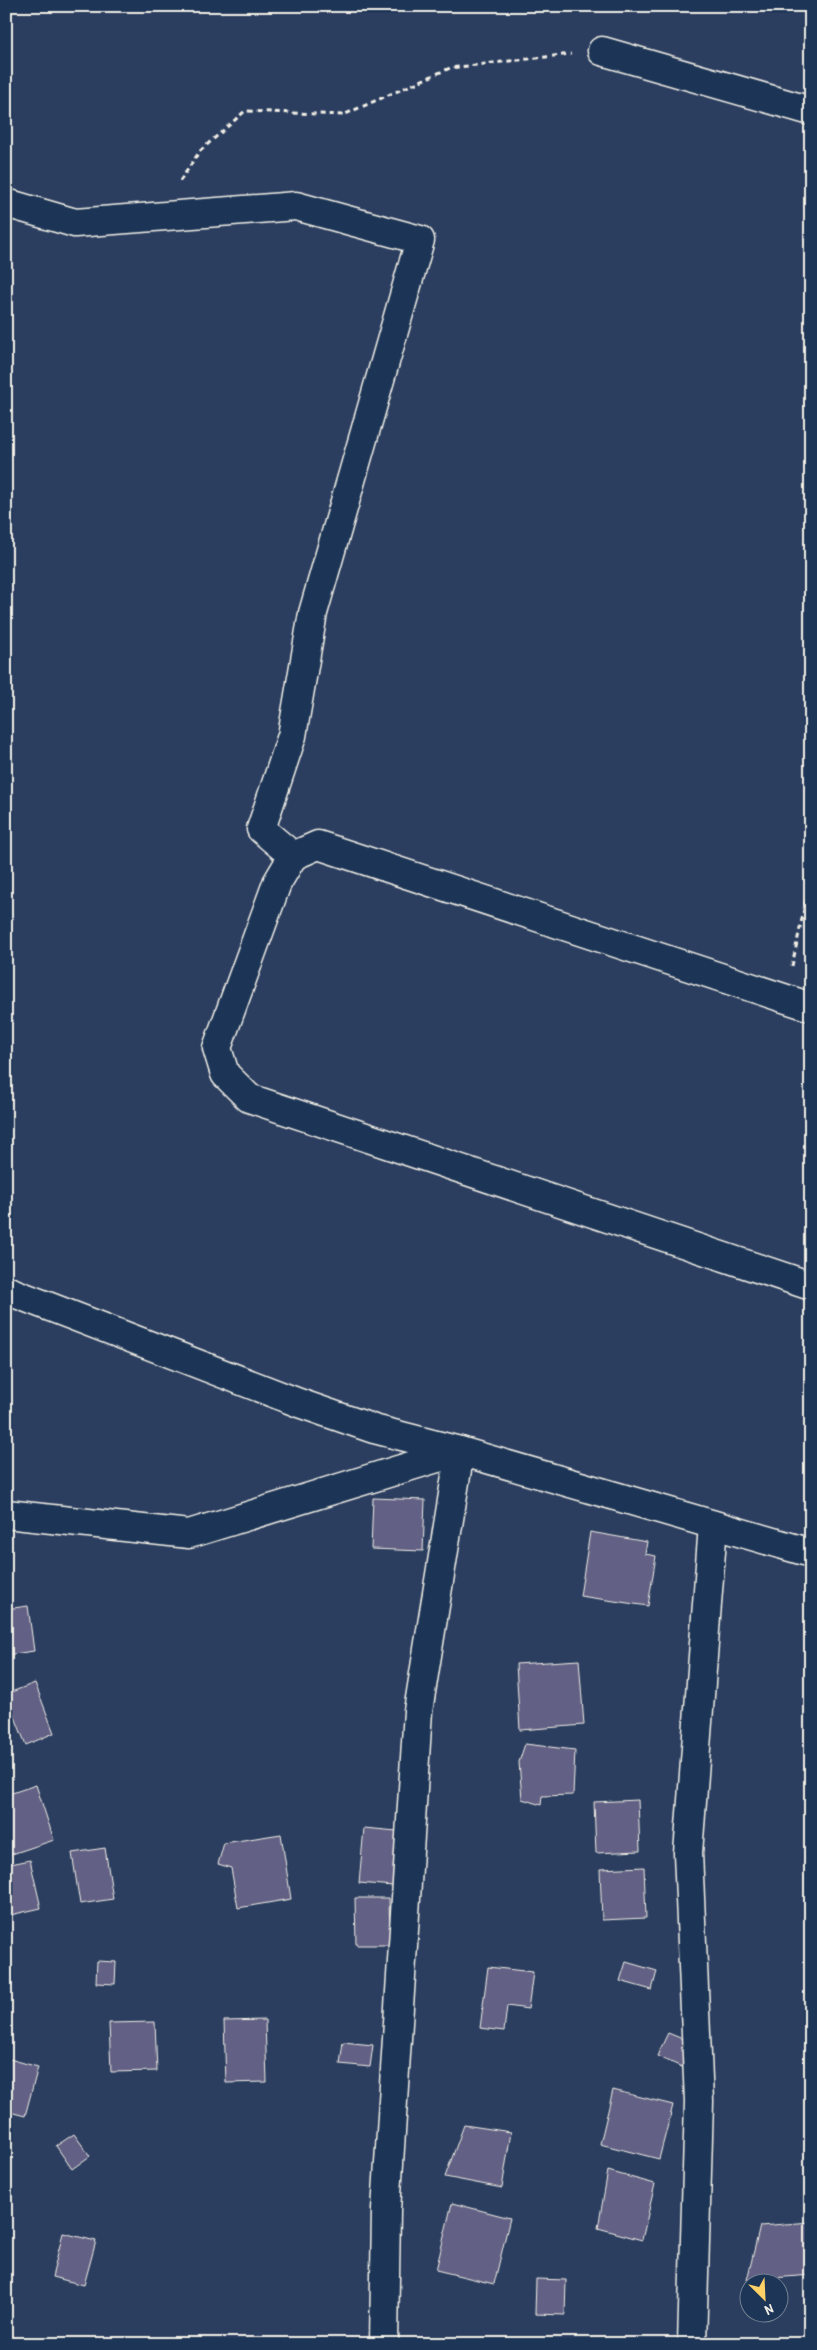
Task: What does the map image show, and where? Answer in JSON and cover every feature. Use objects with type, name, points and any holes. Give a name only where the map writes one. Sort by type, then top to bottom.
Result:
[{"type":"street","points":[[602,51],[811,111]]},
{"type":"street","points":[[6,203],[75,223],[296,206],[420,240],[312,614],[292,736],[260,829],[293,856]]},
{"type":"street","points":[[798,1003],[318,845],[293,856],[277,883],[217,1048],[225,1074],[249,1098],[811,1286]]},
{"type":"street","points":[[6,1290],[299,1404],[374,1429],[460,1451],[811,1553]]},
{"type":"street","points":[[6,1514],[189,1534],[460,1451]]},
{"type":"street","points":[[384,2344],[386,2210],[418,1711],[460,1451]]},
{"type":"street","points":[[692,2344],[699,2101],[688,1853],[713,1525]]},
{"type":"path","points":[[156,217],[200,151],[245,111],[343,115],[450,68],[602,51]]},
{"type":"path","points":[[798,1003],[811,876]]},
{"type":"building","points":[[373,1498],[425,1500],[423,1551],[371,1549]]},
{"type":"building","points":[[590,1532],[647,1542],[645,1554],[656,1556],[648,1606],[580,1596]]},
{"type":"building","points":[[28,1606],[34,1651],[6,1655],[6,1609]]},
{"type":"building","points":[[579,1660],[584,1725],[520,1730],[516,1664]]},
{"type":"building","points":[[35,1683],[54,1733],[26,1745],[6,1694]]},
{"type":"building","points":[[525,1744],[575,1750],[573,1795],[542,1796],[541,1805],[522,1799],[519,1762]]},
{"type":"building","points":[[36,1785],[54,1840],[6,1856],[6,1795]]},
{"type":"building","points":[[638,1800],[640,1851],[596,1853],[594,1802]]},
{"type":"building","points":[[364,1828],[397,1831],[393,1886],[359,1883]]},
{"type":"building","points":[[281,1834],[291,1899],[238,1908],[231,1868],[218,1864],[224,1843]]},
{"type":"building","points":[[105,1848],[113,1899],[80,1904],[72,1853]]},
{"type":"building","points":[[30,1860],[41,1908],[6,1916],[6,1865]]},
{"type":"building","points":[[644,1867],[646,1918],[602,1920],[600,1869]]},
{"type":"building","points":[[355,1898],[389,1898],[390,1945],[356,1945]]},
{"type":"building","points":[[97,1961],[116,1962],[115,1984],[96,1983]]},
{"type":"building","points":[[626,1962],[657,1971],[652,1990],[620,1981]]},
{"type":"building","points":[[488,1967],[533,1972],[528,2009],[507,2006],[504,2031],[480,2028]]},
{"type":"building","points":[[265,2020],[267,2082],[226,2083],[224,2021]]},
{"type":"building","points":[[155,2022],[157,2071],[111,2072],[109,2023]]},
{"type":"building","points":[[668,2033],[695,2044],[684,2068],[657,2056]]},
{"type":"building","points":[[343,2042],[373,2045],[370,2067],[340,2064]]},
{"type":"building","points":[[6,2058],[38,2067],[25,2116],[6,2111]]},
{"type":"building","points":[[613,2090],[673,2105],[659,2159],[600,2144]]},
{"type":"building","points":[[464,2125],[511,2132],[502,2188],[445,2177]]},
{"type":"building","points":[[74,2134],[90,2156],[72,2169],[56,2146]]},
{"type":"building","points":[[608,2171],[655,2184],[642,2240],[598,2228]]},
{"type":"building","points":[[452,2203],[510,2218],[494,2284],[436,2270]]},
{"type":"building","points":[[811,2222],[811,2275],[790,2277],[790,2272],[749,2272],[760,2226]]},
{"type":"building","points":[[63,2233],[96,2241],[84,2285],[52,2277]]},
{"type":"building","points":[[536,2279],[566,2280],[565,2315],[535,2314]]}]
